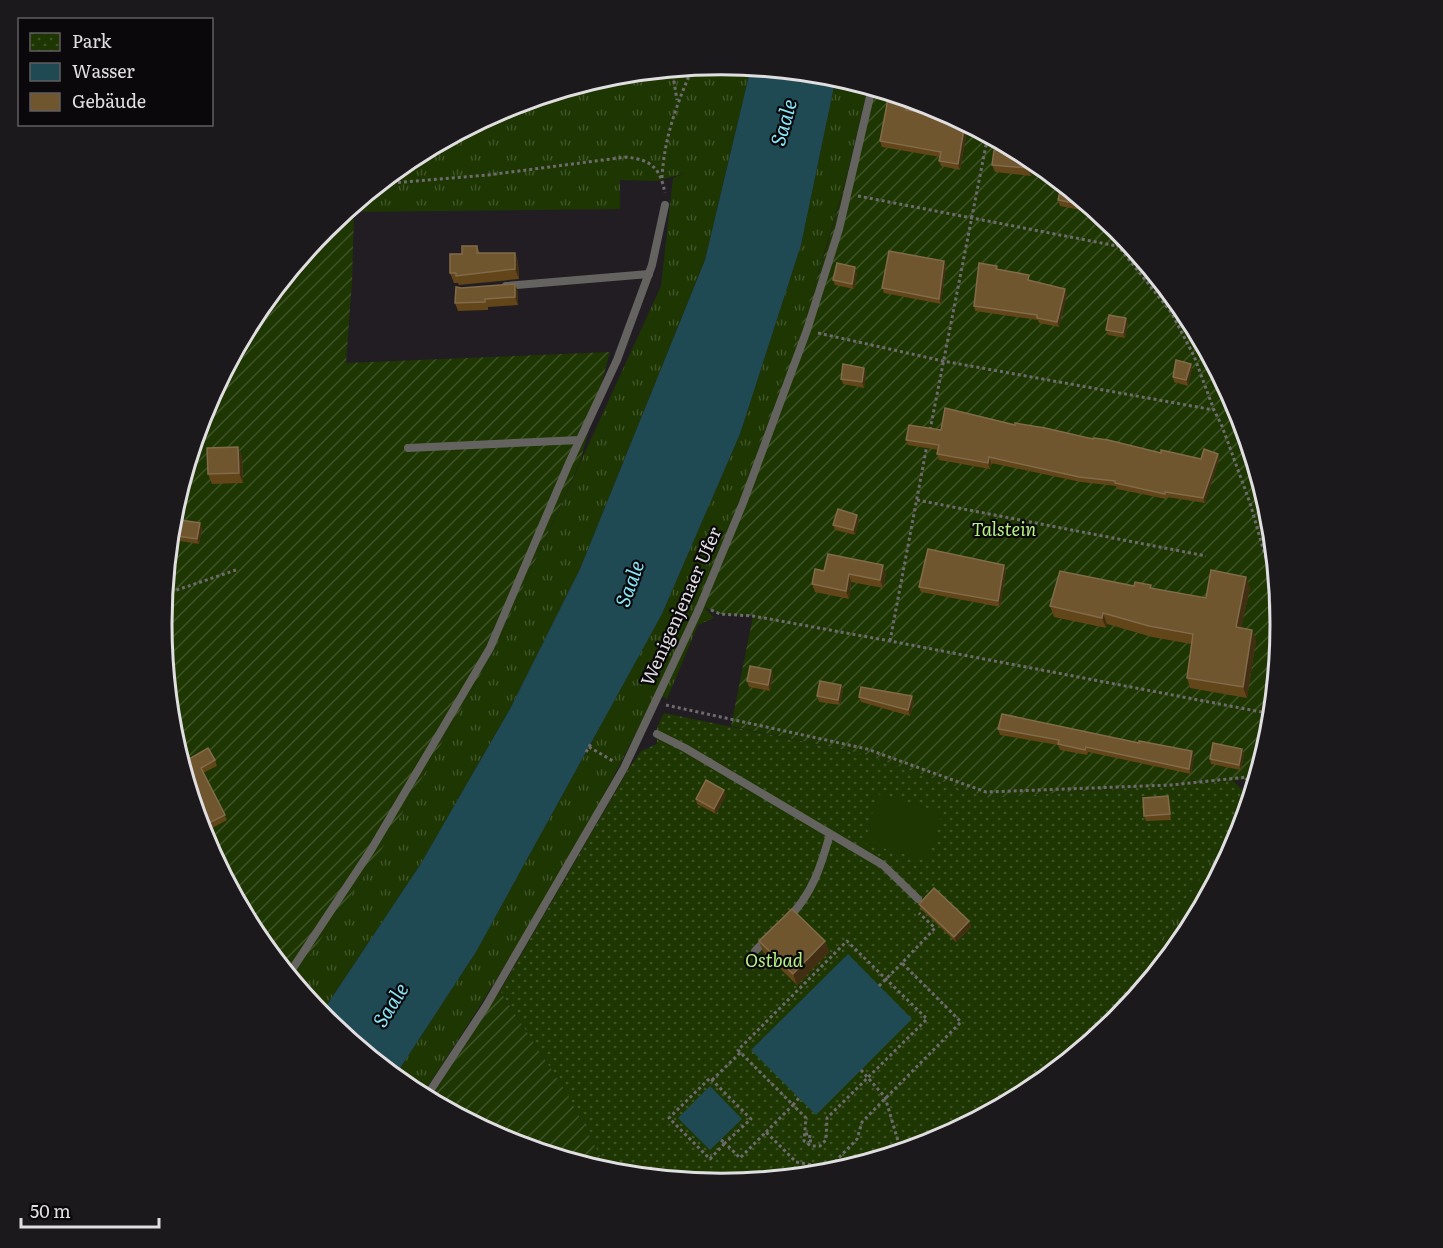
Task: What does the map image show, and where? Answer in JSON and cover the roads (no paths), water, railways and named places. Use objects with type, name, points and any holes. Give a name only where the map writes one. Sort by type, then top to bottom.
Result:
[{"type":"lane","name":"Wenigenjenaer Ufer","points":[[431,1089],[486,1006],[624,768],[699,609],[743,503],[807,330],[839,229],[870,96]]},
{"type":"lane","points":[[294,967],[371,850],[490,648],[579,440],[617,360],[649,274],[665,206]]},
{"type":"lane","points":[[498,287],[649,274]]},
{"type":"lane","points":[[408,448],[579,440]]},
{"type":"lane","points":[[657,734],[685,748],[883,866],[918,899]]},
{"type":"lane","points":[[780,926],[797,909],[811,887],[821,868],[830,834]]},
{"type":"lane","points":[[755,951],[772,934]]},
{"type":"water","name":"Saale","points":[[749,76],[834,87],[801,245],[740,434],[662,614],[476,952],[400,1069],[360,1037],[327,1005],[420,865],[510,709],[580,569],[705,260]]},
{"type":"water","points":[[848,954],[912,1019],[816,1115],[751,1050]]},
{"type":"water","points":[[710,1086],[742,1119],[710,1150],[678,1118]]},
{"type":"park label","name":"Talstein","points":[[1004,528]]},
{"type":"park label","name":"Ostbad","points":[[774,959]]}]
